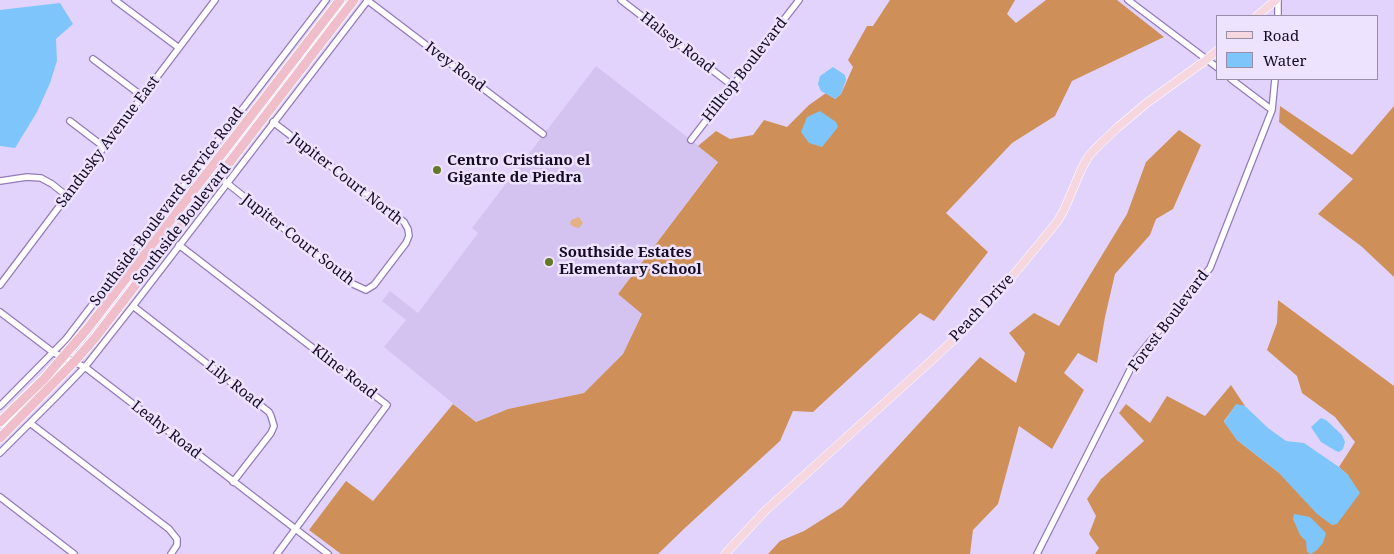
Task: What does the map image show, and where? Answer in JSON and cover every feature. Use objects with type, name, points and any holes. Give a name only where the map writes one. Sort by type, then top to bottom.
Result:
[{"type":"highway","name":"Southside Boulevard","points":[[0,422],[64,357],[89,327],[340,0]]},
{"type":"highway","name":"Southside Boulevard","points":[[0,438],[74,362],[354,0]]},
{"type":"main road","points":[[1259,15],[1277,0]]},
{"type":"main road","name":"Peach Drive","points":[[726,554],[766,510],[932,360],[984,309],[1057,222],[1081,170],[1088,157],[1096,148],[1148,102],[1216,52]]},
{"type":"street","points":[[115,0],[178,48]]},
{"type":"street","name":"Sandusky Avenue East","points":[[0,285],[215,0]]},
{"type":"street","name":"Southside Boulevard Service Road","points":[[0,406],[54,353],[72,332],[326,0]]},
{"type":"street","points":[[0,453],[85,367],[367,0]]},
{"type":"street","name":"Ivey Road","points":[[367,0],[543,134]]},
{"type":"street","name":"Halsey Road","points":[[621,0],[733,86]]},
{"type":"street","name":"Hilltop Boulevard","points":[[691,140],[799,0]]},
{"type":"street","points":[[1128,0],[1216,67]]},
{"type":"street","points":[[1277,0],[1278,15]]},
{"type":"street","points":[[93,59],[142,96]]},
{"type":"street","points":[[1232,80],[1272,110]]},
{"type":"street","name":"Forest Boulevard","points":[[1036,554],[1135,360],[1210,268],[1272,110],[1275,80]]},
{"type":"street","points":[[70,121],[104,147]]},
{"type":"street","name":"Jupiter Court North","points":[[274,122],[404,222],[409,236],[390,265]]},
{"type":"street","name":"Jupiter Court South","points":[[200,165],[227,183],[359,288],[366,290],[374,286],[390,265]]},
{"type":"street","points":[[0,181],[41,178],[67,196]]},
{"type":"street","name":"Kline Road","points":[[179,245],[387,405],[277,554]]},
{"type":"street","name":"Lily Road","points":[[133,306],[269,412],[274,426],[271,433],[233,482]]},
{"type":"street","name":"Leahy Road","points":[[0,312],[54,353],[85,367],[328,554]]},
{"type":"street","points":[[30,423],[168,529],[177,539],[177,545],[171,554]]},
{"type":"street","points":[[0,497],[74,554]]},
{"type":"shaded area","points":[[890,0],[1015,0],[1007,14],[1016,23],[1046,0],[1117,0],[1164,37],[1072,81],[1055,116],[1012,143],[946,213],[988,252],[934,321],[920,313],[813,412],[793,411],[780,441],[658,554],[341,554],[309,530],[346,481],[373,501],[453,404],[476,422],[508,409],[584,393],[623,354],[642,314],[618,294],[718,162],[698,146],[716,131],[730,139],[753,135],[764,120],[787,127],[809,105],[826,93],[835,99],[841,94],[853,67],[848,60],[867,26],[873,26]]},
{"type":"shaded area","name":"Southside Estates Elementary School","points":[[596,66],[718,161],[618,294],[642,313],[623,354],[584,393],[508,409],[476,422],[384,347],[406,320],[382,301],[390,291],[418,313],[478,233],[472,228]]},
{"type":"shaded area","points":[[1280,106],[1352,155],[1394,106],[1394,277],[1361,246],[1318,214],[1353,179],[1279,122]]},
{"type":"shaded area","points":[[1179,130],[1201,145],[1173,209],[1156,219],[1150,235],[1115,274],[1097,363],[1078,353],[1064,373],[1084,390],[1052,449],[1019,426],[998,504],[973,530],[970,554],[768,554],[780,541],[804,531],[842,507],[980,357],[1016,383],[1025,353],[1009,333],[1034,313],[1059,326],[1127,214],[1146,162]]},
{"type":"shaded area","points":[[579,217],[583,223],[579,228],[570,224],[571,220]]},
{"type":"shaded area","points":[[1278,300],[1394,386],[1394,554],[1095,554],[1099,548],[1089,534],[1096,516],[1087,499],[1101,479],[1144,441],[1119,413],[1126,404],[1150,423],[1167,396],[1205,416],[1231,385],[1245,406],[1236,405],[1224,421],[1237,440],[1278,472],[1348,475],[1339,467],[1355,442],[1335,417],[1302,393],[1297,376],[1267,350],[1277,323]]},
{"type":"water","points":[[60,3],[73,24],[56,39],[57,61],[50,83],[37,112],[15,148],[0,146],[0,10]]},
{"type":"water","points":[[833,67],[845,75],[846,80],[841,94],[835,99],[821,91],[818,84],[820,76]]},
{"type":"water","points":[[820,111],[836,122],[838,127],[822,147],[809,143],[801,132],[807,117]]},
{"type":"water","points":[[1236,404],[1245,406],[1268,428],[1286,441],[1304,443],[1348,475],[1360,493],[1337,524],[1332,525],[1317,514],[1278,472],[1237,440],[1224,422]]},
{"type":"water","points":[[1321,418],[1326,420],[1342,435],[1345,442],[1343,449],[1339,452],[1321,442],[1311,427]]},
{"type":"water","points":[[1294,514],[1310,517],[1326,533],[1323,543],[1311,554],[1307,552],[1306,541],[1300,535],[1293,519]]},
{"type":"place","name":"Centro Cristiano el Gigante de Piedra","points":[[437,170]]},
{"type":"place","name":"Southside Estates Elementary School","points":[[549,262]]}]
